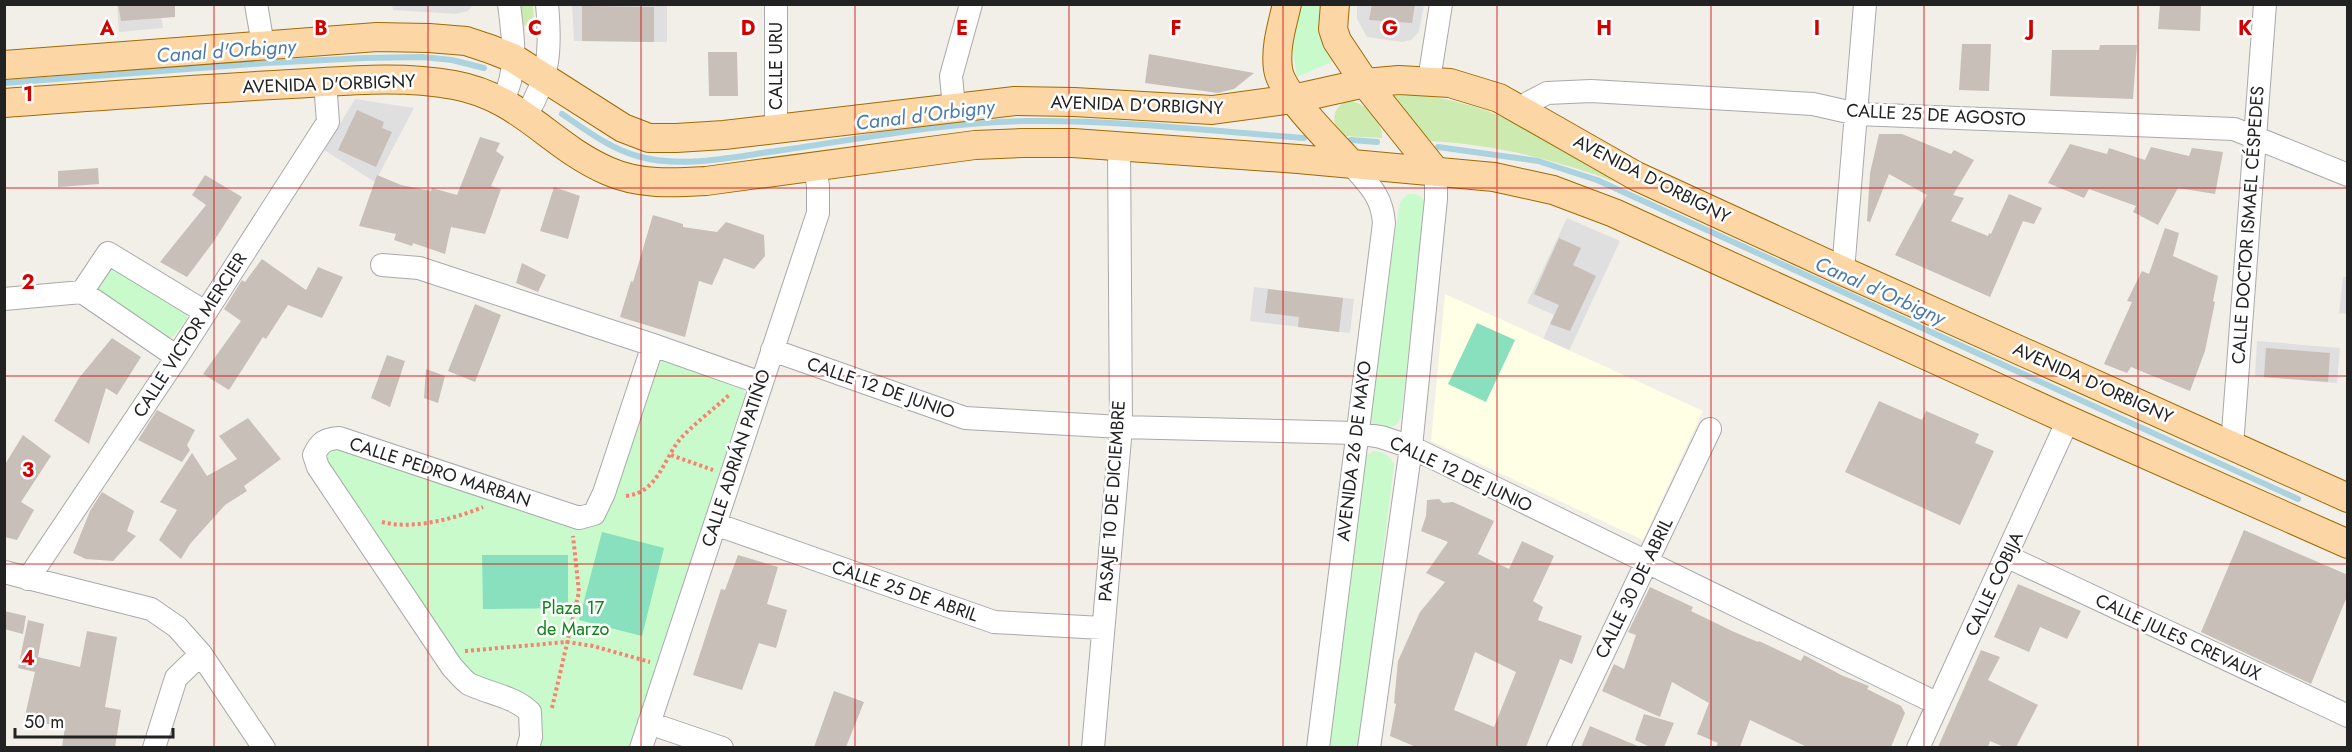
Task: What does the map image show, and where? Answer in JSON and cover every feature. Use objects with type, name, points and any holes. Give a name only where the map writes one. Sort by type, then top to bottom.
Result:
[{"type":"main road","points":[[1287,4],[1277,49],[1281,81],[1293,99],[1351,164]]},
{"type":"main road","points":[[1335,4],[1334,29],[1337,41],[1365,83],[1436,172]]},
{"type":"main road","name":"AVENIDA D'ORBIGNY","points":[[4,65],[377,37],[466,41],[513,58],[623,128],[649,138],[724,135],[1015,101],[1212,110],[1293,99],[1365,83],[1399,80],[1450,83],[1498,98],[1636,176],[2348,498]]},
{"type":"main road","name":"AVENIDA D'ORBIGNY","points":[[4,103],[325,82],[401,79],[454,85],[481,92],[514,108],[544,131],[608,171],[640,181],[675,183],[975,145],[1032,143],[1119,146],[1351,164],[1505,179],[1553,190],[1578,199],[2348,544]]},
{"type":"street","points":[[256,4],[263,45]]},
{"type":"street","points":[[509,4],[513,58],[513,73],[509,89],[514,108],[545,78],[549,50],[548,4]]},
{"type":"street","name":"CALLE URU","points":[[776,4],[776,128]]},
{"type":"street","points":[[954,107],[951,76],[971,4]]},
{"type":"street","points":[[1429,80],[1441,4]]},
{"type":"street","points":[[1843,271],[1865,4]]},
{"type":"street","name":"CALLE DOCTOR ISMAEL CÉSPEDES","points":[[2232,446],[2265,4]]},
{"type":"street","name":"CALLE VICTOR MERCIER","points":[[28,579],[177,357],[328,122],[325,82]]},
{"type":"street","name":"CALLE 25 DE AGOSTO","points":[[1523,111],[1528,103],[1547,93],[1591,91],[1813,104],[1857,114],[2234,129],[2348,175]]},
{"type":"street","name":"PASAJE 10 DE DICIEMBRE","points":[[1093,747],[1121,427],[1119,146]]},
{"type":"street","name":"AVENIDA 26 DE MAYO","points":[[1318,747],[1384,223],[1383,208],[1377,194],[1351,164]]},
{"type":"street","name":"CALLE ADRIÁN PATIÑO","points":[[641,747],[818,213],[815,167]]},
{"type":"street","points":[[1369,747],[1411,447],[1436,199],[1436,172]]},
{"type":"street","points":[[82,292],[108,253],[205,312]]},
{"type":"street","points":[[382,265],[419,268],[761,383]]},
{"type":"street","points":[[4,299],[82,292],[177,357]]},
{"type":"street","points":[[579,518],[594,514],[604,493],[653,345]]},
{"type":"street","name":"CALLE 12 DE JUNIO","points":[[772,350],[964,418],[1121,427],[1356,433],[1381,437],[1411,447],[1938,704]]},
{"type":"street","name":"CALLE COBIJA","points":[[1918,747],[2068,420]]},
{"type":"street","name":"CALLE 30 DE ABRIL","points":[[1558,747],[1710,429]]},
{"type":"street","name":"CALLE PEDRO MARBAN","points":[[528,747],[531,737],[530,712],[522,704],[506,696],[467,683],[444,654],[349,514],[318,467],[314,455],[319,444],[328,439],[339,438],[579,518]]},
{"type":"street","name":"CALLE 25 DE ABRIL","points":[[715,524],[994,622],[1102,628]]},
{"type":"street","name":"CALLE JULES CREVAUX","points":[[2007,557],[2348,717]]},
{"type":"street","points":[[4,572],[151,609],[177,627],[201,654],[264,747]]},
{"type":"street","points":[[154,747],[176,678],[201,654]]},
{"type":"street","points":[[649,723],[722,747]]},
{"type":"path","points":[[604,493],[629,495],[642,491],[660,474],[683,436],[736,389]]},
{"type":"path","points":[[671,455],[731,477]]},
{"type":"path","points":[[349,514],[392,525],[454,519],[496,502],[506,494]]},
{"type":"path","points":[[550,715],[579,592],[572,527],[579,518]]},
{"type":"path","points":[[444,654],[567,642],[593,646],[668,667]]},
{"type":"shaded area","points":[[392,4],[473,5],[468,11],[457,14],[393,10]]},
{"type":"shaded area","points":[[117,5],[159,5],[163,28],[119,32]]},
{"type":"shaded area","points":[[572,5],[667,5],[667,42],[574,41]]},
{"type":"shaded area","points":[[1357,5],[1424,5],[1419,32],[1411,40],[1402,42],[1367,37],[1357,19]]},
{"type":"shaded area","points":[[355,99],[414,108],[375,182],[324,150]]},
{"type":"shaded area","points":[[1567,218],[1620,241],[1569,351],[1543,339],[1554,315],[1527,303]]},
{"type":"shaded area","points":[[2343,277],[2347,277],[2347,314],[2339,313]]},
{"type":"shaded area","points":[[1254,287],[1354,299],[1350,333],[1250,321]]},
{"type":"shaded area","points":[[1445,294],[1703,411],[1643,540],[1431,441]]},
{"type":"shaded area","points":[[2257,341],[2340,348],[2337,383],[2255,376]]},
{"type":"green space","points":[[520,5],[533,5],[534,24],[531,27],[525,26],[521,19]]},
{"type":"green space","points":[[1301,5],[1323,5],[1334,61],[1297,77],[1292,47]]},
{"type":"green space","points":[[1418,95],[1474,107],[1524,127],[1618,183],[1525,154],[1428,141],[1393,96]]},
{"type":"green space","points":[[1347,101],[1360,104],[1372,113],[1382,131],[1382,138],[1342,136],[1334,117],[1338,108]]},
{"type":"green space","points":[[1408,194],[1416,194],[1423,198],[1425,208],[1401,417],[1396,425],[1383,429],[1372,425],[1368,420],[1400,202]]},
{"type":"green space","points":[[111,264],[186,310],[187,318],[174,336],[166,338],[99,295],[94,284]]},
{"type":"green space","points":[[1477,323],[1515,340],[1486,402],[1448,384]]},
{"type":"green space","name":"Plaza 17 de Marzo","points":[[662,359],[743,384],[745,394],[630,747],[536,747],[539,722],[471,677],[327,469],[325,456],[337,448],[577,525]]},
{"type":"green space","points":[[1374,451],[1386,455],[1394,464],[1359,747],[1328,748],[1361,459]]},
{"type":"green space","points":[[602,532],[664,548],[642,636],[579,620]]},
{"type":"green space","points":[[482,555],[568,555],[568,608],[483,609]]},
{"type":"building","points":[[118,4],[175,4],[175,17],[121,21]]},
{"type":"building","points":[[1372,4],[1415,4],[1412,23],[1369,20]]},
{"type":"building","points":[[2160,4],[2201,4],[2200,31],[2158,29]]},
{"type":"building","points":[[582,6],[654,7],[654,42],[582,41]]},
{"type":"building","points":[[1962,44],[1991,44],[1989,91],[1959,90]]},
{"type":"building","points":[[2100,45],[2137,45],[2133,99],[2050,96],[2052,50],[2099,50]]},
{"type":"building","points":[[708,52],[737,52],[738,96],[709,96]]},
{"type":"building","points":[[1149,54],[1254,73],[1234,89],[1218,93],[1145,83]]},
{"type":"building","points":[[357,110],[384,122],[382,128],[392,132],[376,167],[338,150]]},
{"type":"building","points":[[1879,134],[1902,134],[1951,154],[1954,150],[1974,160],[1953,195],[1964,198],[1951,221],[1988,236],[2009,194],[2042,208],[2034,224],[2023,221],[1990,297],[1895,255],[1927,195],[1889,174],[1870,222],[1867,221],[1870,173]]},
{"type":"building","points":[[480,137],[500,143],[496,151],[504,157],[491,186],[501,189],[485,234],[451,227],[445,254],[413,243],[412,246],[394,240],[396,234],[359,226],[377,175],[401,185],[431,191],[432,188],[457,195]]},
{"type":"building","points":[[2070,144],[2107,154],[2109,148],[2145,160],[2151,147],[2189,156],[2192,148],[2223,152],[2215,194],[2178,188],[2158,225],[2133,212],[2136,206],[2089,189],[2084,198],[2048,183]]},
{"type":"building","points":[[98,168],[99,184],[58,187],[58,171]]},
{"type":"building","points":[[205,175],[242,197],[214,241],[187,277],[160,262],[206,205],[192,195]]},
{"type":"building","points":[[554,187],[580,196],[568,239],[540,231]]},
{"type":"building","points":[[653,215],[683,224],[683,227],[717,232],[726,222],[764,235],[765,256],[754,269],[724,258],[712,285],[699,281],[685,337],[620,317]]},
{"type":"building","points":[[2165,228],[2179,233],[2173,256],[2218,276],[2205,351],[2190,391],[2131,367],[2127,373],[2104,364],[2132,302],[2127,301],[2142,271],[2149,274]]},
{"type":"building","points":[[1559,238],[1581,248],[1573,265],[1596,276],[1570,331],[1550,324],[1559,305],[1534,294]]},
{"type":"building","points":[[262,259],[306,290],[318,267],[343,277],[322,318],[288,305],[266,339],[263,337],[229,390],[203,374],[241,321],[224,309],[242,280],[245,282]]},
{"type":"building","points":[[522,263],[546,275],[538,292],[516,283]]},
{"type":"building","points":[[1268,289],[1343,298],[1339,332],[1298,327],[1299,317],[1265,313]]},
{"type":"building","points":[[475,304],[501,315],[475,382],[448,371]]},
{"type":"building","points":[[112,338],[141,357],[117,395],[106,388],[89,444],[54,421],[79,378]]},
{"type":"building","points":[[2266,348],[2330,353],[2328,382],[2264,377]]},
{"type":"building","points":[[387,355],[405,361],[390,407],[371,398]]},
{"type":"building","points":[[426,369],[445,376],[438,403],[424,398]]},
{"type":"building","points":[[1879,401],[1922,420],[1926,411],[1979,434],[1975,443],[1994,451],[1960,525],[1845,472]]},
{"type":"building","points":[[157,410],[195,430],[187,445],[190,450],[182,462],[138,440]]},
{"type":"building","points":[[248,418],[281,459],[244,486],[247,491],[225,505],[190,544],[181,559],[159,540],[177,510],[160,502],[192,453],[207,476],[237,459],[219,436]]},
{"type":"building","points":[[23,435],[51,456],[21,502],[34,510],[17,540],[4,537],[4,466]]},
{"type":"building","points":[[102,492],[134,511],[127,531],[136,536],[113,561],[86,559],[73,553],[90,511]]},
{"type":"building","points":[[1439,499],[1443,503],[1453,502],[1494,521],[1478,554],[1509,569],[1522,541],[1554,556],[1533,601],[1543,607],[1538,620],[1582,636],[1572,664],[1560,659],[1526,747],[1416,747],[1390,736],[1396,704],[1394,703],[1398,661],[1420,612],[1445,582],[1426,573],[1448,542],[1421,531],[1426,516],[1427,500]],"holes":[[[1475,652],[1516,672],[1494,727],[1454,710]]]},
{"type":"building","points":[[2244,530],[2348,575],[2348,594],[2311,684],[2201,632]]},
{"type":"building","points":[[738,555],[778,567],[767,604],[787,610],[776,648],[759,643],[742,690],[693,675],[721,589],[725,590]]},
{"type":"building","points":[[2018,584],[2081,611],[2067,639],[2040,627],[2029,652],[1994,637]]},
{"type":"building","points":[[1650,587],[1693,607],[1691,611],[1732,631],[1801,661],[1804,655],[1841,675],[1869,686],[1867,689],[1901,706],[1905,713],[1891,747],[1807,747],[1750,720],[1740,747],[1716,747],[1718,743],[1697,734],[1709,703],[1672,682],[1660,717],[1602,691],[1614,664],[1624,669],[1636,635],[1628,632]]},
{"type":"building","points":[[4,611],[26,616],[23,634],[4,629]]},
{"type":"building","points":[[28,620],[44,624],[38,657],[80,667],[87,631],[117,637],[105,707],[121,710],[115,747],[62,747],[65,727],[24,720],[35,672],[18,668]]},
{"type":"building","points":[[1981,650],[2000,657],[1988,680],[2038,705],[2016,747],[2004,747],[1990,741],[1988,747],[1938,747]]},
{"type":"building","points":[[834,691],[864,702],[846,747],[814,747]]},
{"type":"building","points":[[1644,714],[1674,723],[1664,747],[1650,747],[1635,740]]},
{"type":"building","points":[[1590,726],[1640,747],[1581,747]]},
{"type":"waterway","name":"Canal d'Orbigny","points":[[4,83],[266,63],[364,58],[422,57],[452,60],[484,68]]},
{"type":"waterway","name":"Canal d'Orbigny","points":[[562,114],[617,148],[637,156],[671,162],[724,159],[902,132],[996,122],[1097,122],[1304,138]]},
{"type":"waterway","name":"Canal d'Orbigny","points":[[1351,140],[1377,142]]},
{"type":"waterway","name":"Canal d'Orbigny","points":[[1438,147],[1538,161],[1597,180],[2298,499]]}]
